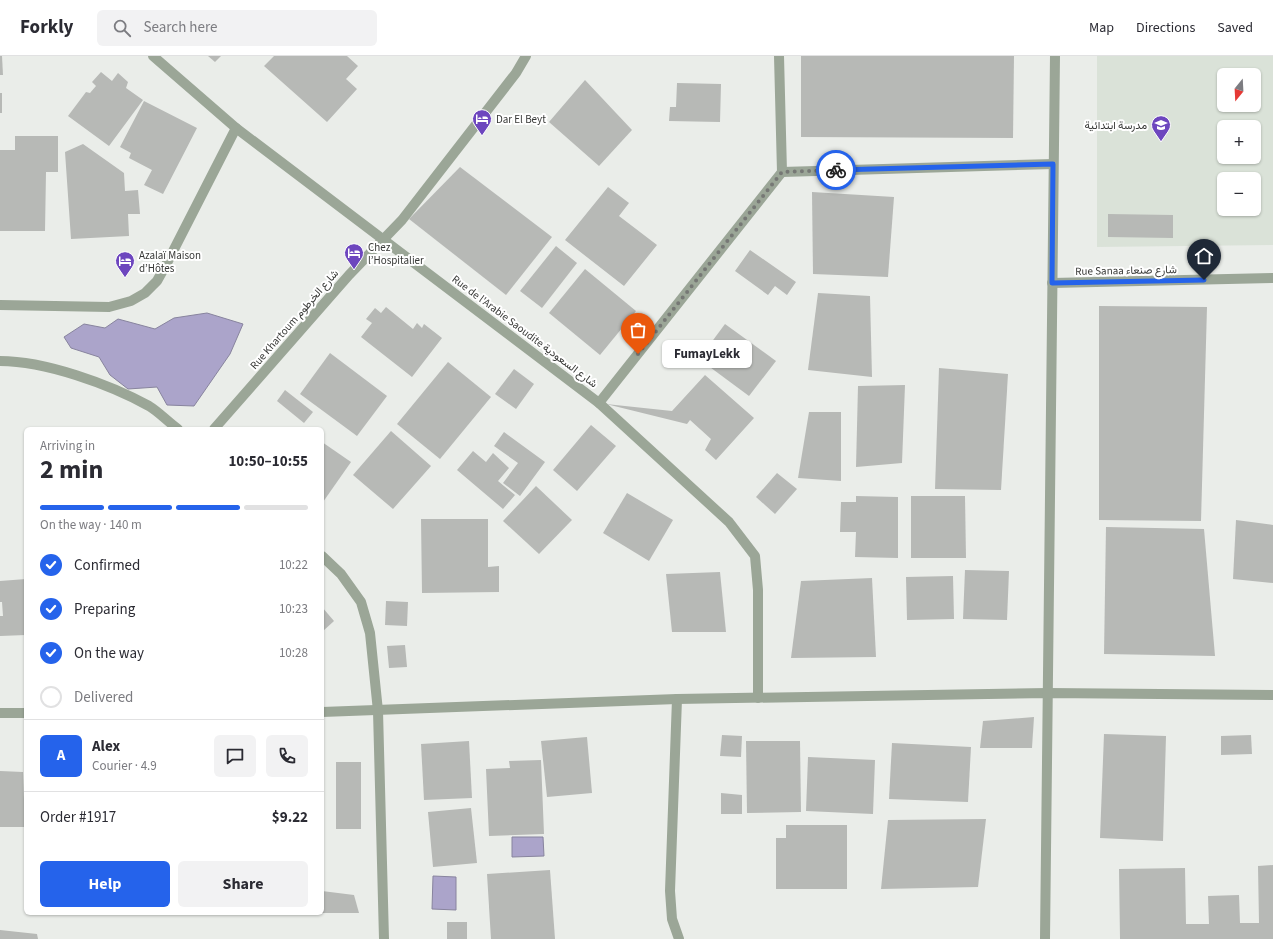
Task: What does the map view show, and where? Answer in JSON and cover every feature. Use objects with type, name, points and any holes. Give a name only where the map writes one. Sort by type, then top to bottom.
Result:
[{"type":"street","name":"Rue de l'Arabie Saoudite شارع السعودية","points":[[153,56],[236,128],[599,403],[729,522],[755,556],[758,590],[758,698]]},
{"type":"street","name":"Rue Khartoum شارع الخرطوم","points":[[216,427],[348,275],[415,205],[516,73],[526,56]]},
{"type":"street","points":[[599,403],[782,172],[779,56]]},
{"type":"street","points":[[1045,939],[1055,56]]},
{"type":"street","points":[[0,305],[109,307],[131,301],[145,293],[157,281],[167,263],[236,128]]},
{"type":"street","points":[[782,172],[1053,164]]},
{"type":"street","name":"Rue Sanaa شارع صنعاء","points":[[1052,283],[1273,278]]},
{"type":"street","points":[[0,361],[17,361],[89,380],[150,407],[175,427]]},
{"type":"street","points":[[324,558],[341,574],[361,602],[370,633],[378,711],[384,939]]},
{"type":"street","points":[[324,712],[677,699],[1048,692],[1273,695]]},
{"type":"street","points":[[677,699],[670,891],[672,919],[679,939]]},
{"type":"street","points":[[0,713],[24,713]]},
{"type":"shaded area","name":"مدرسة ابتدائية","points":[[1097,56],[1273,56],[1273,245],[1097,247]]},
{"type":"shaded area","points":[[207,313],[243,324],[230,354],[194,406],[167,405],[157,387],[128,389],[110,375],[99,357],[71,348],[64,337],[84,324],[105,328],[118,319],[155,329],[174,318]]},
{"type":"shaded area","points":[[512,837],[543,837],[544,856],[512,857]]},
{"type":"shaded area","points":[[433,876],[456,877],[456,910],[432,909]]},
{"type":"building","points":[[0,56],[2,56],[3,75],[0,75]]},
{"type":"building","points":[[208,56],[221,56],[215,62]]},
{"type":"building","points":[[274,56],[347,56],[358,66],[346,79],[357,89],[327,122],[264,66]]},
{"type":"building","points":[[801,56],[1014,56],[1013,138],[801,137]]},
{"type":"building","points":[[101,72],[112,81],[118,73],[128,82],[126,88],[143,100],[109,146],[68,116],[86,92],[90,93],[96,86],[92,82]]},
{"type":"building","points":[[585,80],[632,130],[599,166],[549,122]]},
{"type":"building","points":[[677,83],[721,84],[720,122],[669,121],[670,107],[676,107]]},
{"type":"building","points":[[0,93],[2,93],[2,113],[0,113]]},
{"type":"building","points":[[144,101],[197,128],[163,194],[144,185],[152,170],[129,158],[131,153],[120,147]]},
{"type":"building","points":[[15,136],[58,136],[58,172],[46,172],[45,231],[0,231],[0,150],[15,150]]},
{"type":"building","points":[[83,144],[124,173],[125,191],[138,190],[140,214],[128,214],[129,236],[71,239],[65,152]]},
{"type":"building","points":[[460,167],[552,237],[506,295],[409,219]]},
{"type":"building","points":[[608,187],[629,203],[619,216],[657,245],[624,286],[565,240]]},
{"type":"building","points":[[812,192],[894,197],[888,277],[813,274]]},
{"type":"building","points":[[1108,214],[1173,215],[1173,238],[1108,237]]},
{"type":"building","points":[[556,246],[577,263],[542,308],[520,291]]},
{"type":"building","points":[[750,250],[796,282],[787,295],[775,286],[768,295],[735,271]]},
{"type":"building","points":[[585,269],[636,311],[600,355],[549,313]]},
{"type":"building","points":[[818,293],[870,296],[872,377],[808,370]]},
{"type":"building","points":[[1099,306],[1207,307],[1201,521],[1099,520]]},
{"type":"building","points":[[386,307],[413,329],[417,323],[422,328],[424,324],[442,338],[412,377],[361,337],[372,323],[366,319],[375,308],[381,313]]},
{"type":"building","points":[[725,324],[776,361],[749,396],[699,359]]},
{"type":"building","points":[[330,353],[387,396],[357,436],[300,394]]},
{"type":"building","points":[[448,362],[491,397],[440,459],[397,424]]},
{"type":"building","points":[[939,368],[1008,374],[1001,490],[935,489]]},
{"type":"building","points":[[514,369],[534,384],[516,409],[495,394]]},
{"type":"building","points":[[705,375],[754,418],[716,460],[705,450],[711,439],[690,420],[687,424],[606,404],[672,411]]},
{"type":"building","points":[[905,385],[902,463],[856,467],[858,386]]},
{"type":"building","points":[[285,390],[313,412],[304,423],[277,401]]},
{"type":"building","points":[[809,412],[841,412],[841,481],[798,478]]},
{"type":"building","points":[[591,425],[616,446],[577,491],[553,470]]},
{"type":"building","points":[[391,431],[431,466],[393,509],[353,475]]},
{"type":"building","points":[[504,432],[545,462],[520,496],[503,483],[518,463],[494,446]]},
{"type":"building","points":[[324,443],[351,462],[324,501]]},
{"type":"building","points":[[473,451],[486,462],[493,453],[509,468],[498,481],[515,495],[503,509],[457,470]]},
{"type":"building","points":[[777,473],[797,489],[775,514],[756,497]]},
{"type":"building","points":[[536,486],[572,520],[539,554],[503,521]]},
{"type":"building","points":[[627,493],[673,520],[649,561],[603,533]]},
{"type":"building","points":[[856,496],[898,497],[898,558],[855,557],[856,532],[840,532],[841,502],[856,502]]},
{"type":"building","points":[[911,496],[965,496],[966,558],[911,558]]},
{"type":"building","points":[[421,519],[488,519],[488,567],[499,566],[499,592],[422,593]]},
{"type":"building","points":[[1236,520],[1273,525],[1273,583],[1233,579]]},
{"type":"building","points":[[1106,527],[1204,529],[1215,656],[1104,654]]},
{"type":"building","points":[[965,570],[1009,571],[1007,620],[963,619]]},
{"type":"building","points":[[720,572],[726,632],[672,632],[666,574]]},
{"type":"building","points":[[953,576],[954,619],[907,620],[906,577]]},
{"type":"building","points":[[872,578],[876,657],[791,658],[801,581]]},
{"type":"building","points":[[24,579],[24,635],[0,636],[0,616],[3,616],[2,602],[0,602],[0,581]]},
{"type":"building","points":[[386,601],[408,602],[407,626],[385,625]]},
{"type":"building","points":[[324,609],[334,621],[324,630]]},
{"type":"building","points":[[405,645],[407,667],[389,668],[387,646]]},
{"type":"building","points":[[1034,717],[1032,748],[980,748],[983,721]]},
{"type":"building","points":[[1104,734],[1166,736],[1163,841],[1100,838]]},
{"type":"building","points":[[722,735],[742,736],[741,757],[720,756]]},
{"type":"building","points":[[1251,735],[1252,754],[1221,755],[1221,736]]},
{"type":"building","points":[[587,737],[592,793],[547,797],[541,741]]},
{"type":"building","points":[[469,741],[472,798],[424,800],[421,744]]},
{"type":"building","points":[[746,741],[800,741],[801,812],[747,813]]},
{"type":"building","points":[[892,743],[971,747],[968,802],[889,799]]},
{"type":"building","points":[[808,757],[875,760],[873,814],[806,811]]},
{"type":"building","points":[[541,760],[544,834],[489,836],[486,769],[510,768],[509,761]]},
{"type":"building","points":[[336,762],[361,762],[361,829],[336,829]]},
{"type":"building","points":[[0,771],[23,772],[24,827],[0,827]]},
{"type":"building","points":[[721,793],[742,795],[742,814],[721,814]]},
{"type":"building","points":[[471,808],[477,863],[433,867],[428,812]]},
{"type":"building","points":[[986,819],[978,887],[881,889],[888,820]]},
{"type":"building","points":[[786,825],[847,825],[847,889],[776,889],[776,838],[786,838]]},
{"type":"building","points":[[1273,865],[1273,939],[1120,939],[1119,869],[1185,868],[1186,924],[1209,924],[1208,896],[1239,895],[1240,923],[1259,923],[1258,866]]},
{"type":"building","points":[[550,870],[555,939],[491,939],[487,874]]},
{"type":"building","points":[[324,891],[354,895],[359,913],[324,913]]},
{"type":"building","points":[[447,922],[467,922],[467,939],[447,939]]},
{"type":"building","points":[[0,930],[37,934],[38,939],[0,939]]},
{"type":"way so far","points":[[638,354],[782,172],[836,170]]},
{"type":"place","name":"Dar El Beyt","points":[[482,136]]},
{"type":"place","name":"مدرسة ابتدائية","points":[[1161,142]]},
{"type":"place","name":"Chez l’Hospitalier","points":[[354,270]]},
{"type":"place","name":"Azalaï Maison d’Hôtes","points":[[125,278]]},
{"type":"place","name":"FumayLekk","points":[[638,354]]},
{"type":"route","points":[[836,170],[1053,164],[1052,283],[1204,280]]}]
